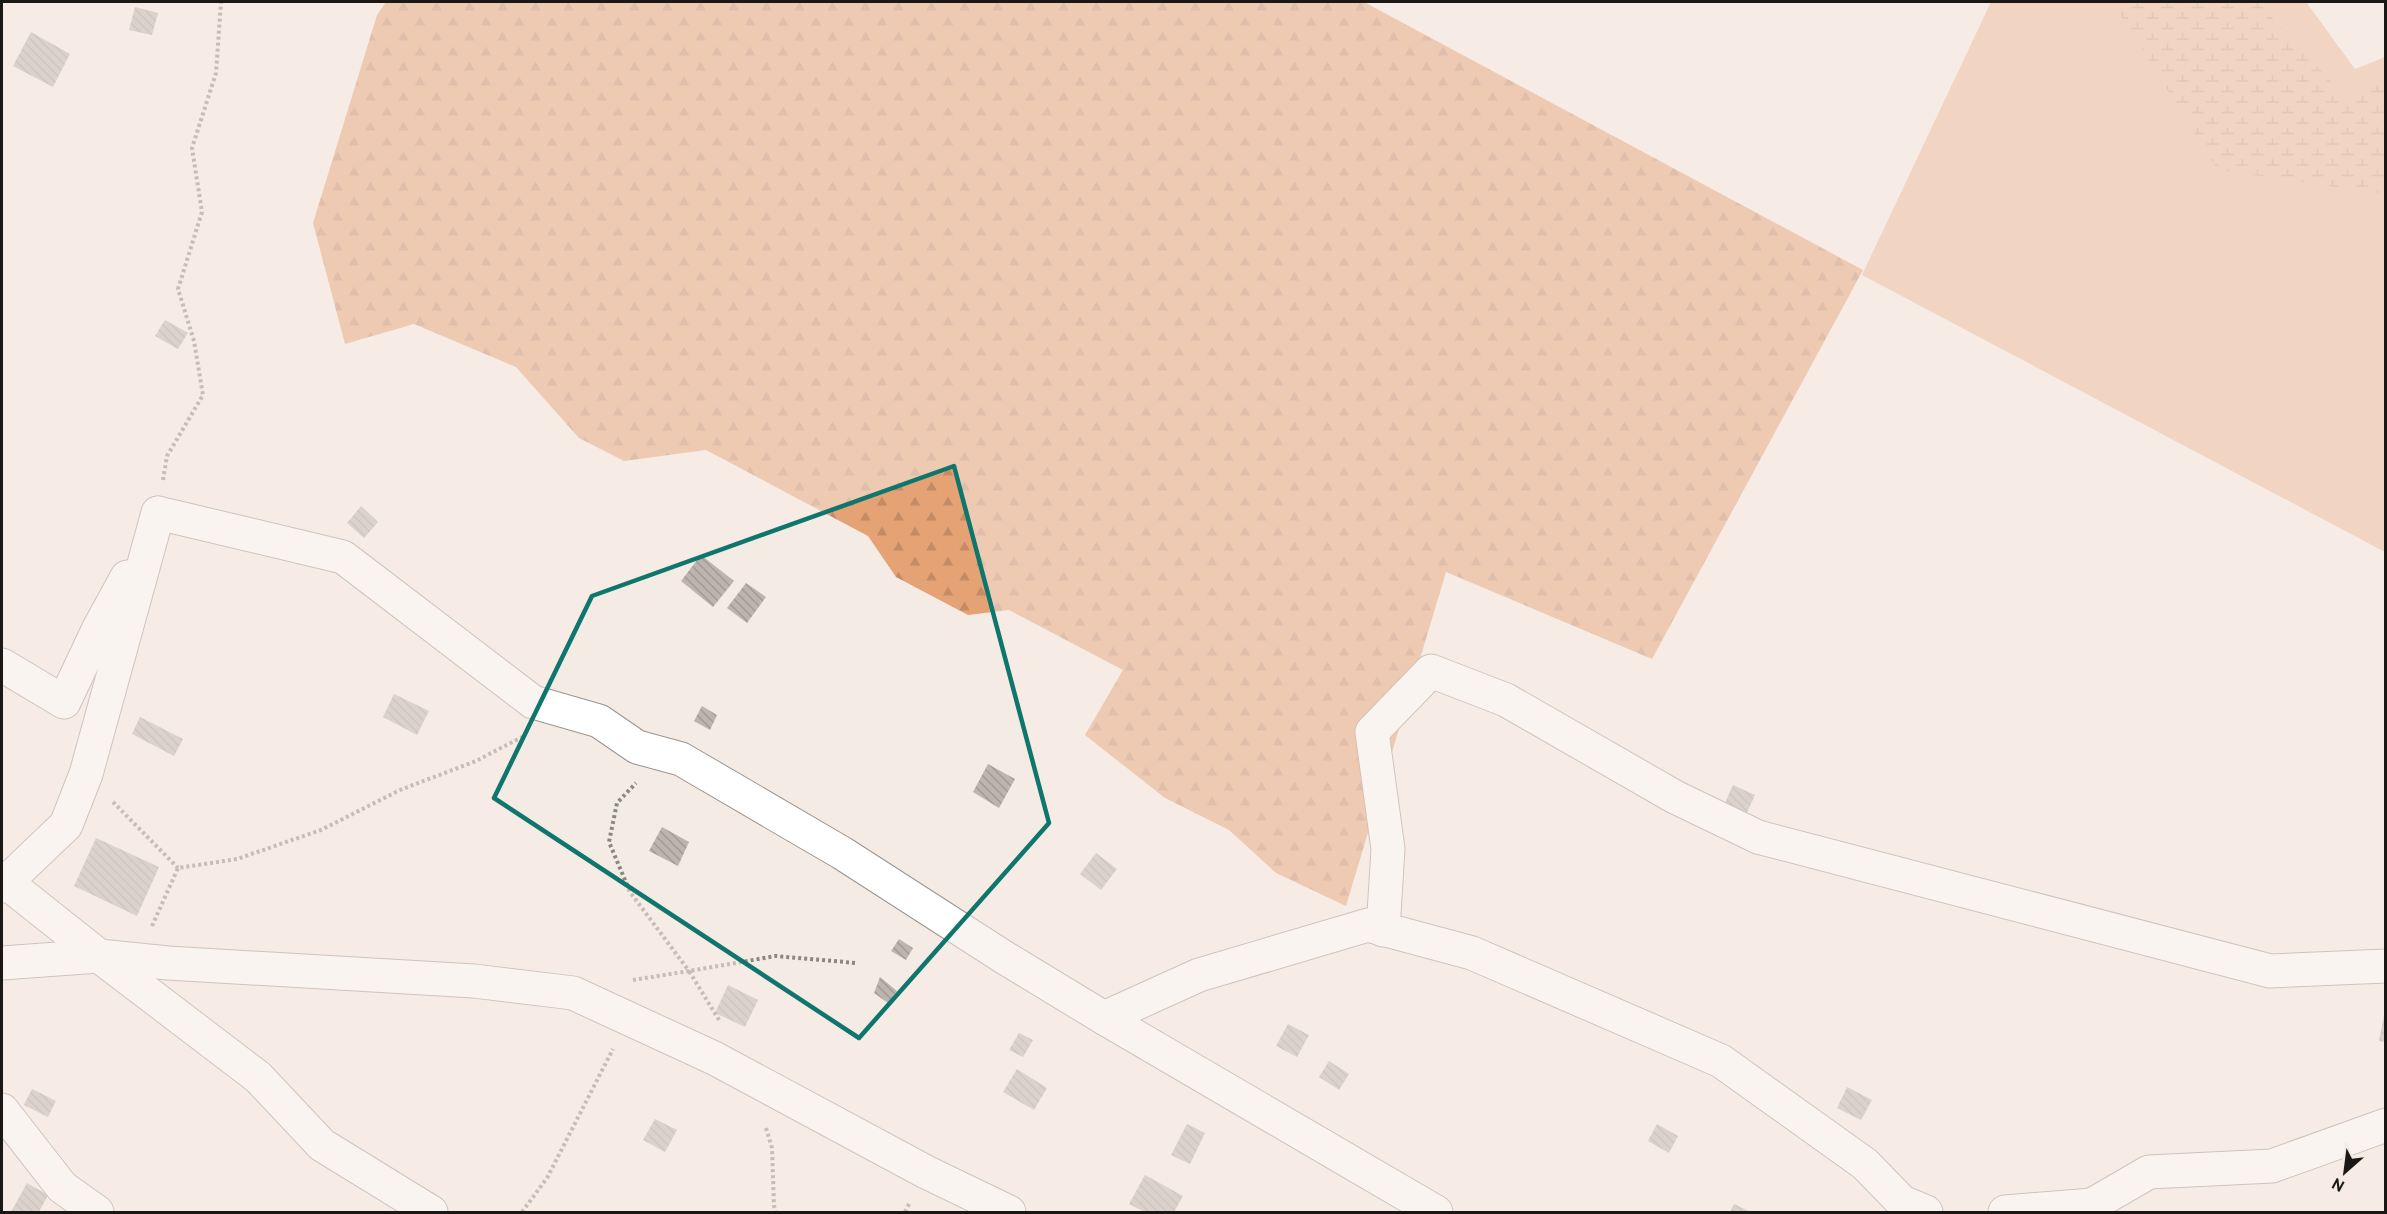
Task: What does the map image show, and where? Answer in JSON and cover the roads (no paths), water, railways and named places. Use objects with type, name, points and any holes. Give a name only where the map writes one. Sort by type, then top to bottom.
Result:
[{"type":"street","points":[[2,665],[64,702],[98,630],[147,540],[158,513]]},
{"type":"street","points":[[158,513],[343,557],[533,702],[599,721],[637,747],[681,759],[842,853],[1002,956],[1104,1018],[1436,1212]]},
{"type":"street","points":[[158,513],[86,774],[66,825],[3,882],[258,1077],[322,1145],[431,1212]]},
{"type":"street","points":[[1383,930],[1388,849],[1372,732],[1431,671],[1506,700],[1675,797],[1758,837],[2270,971],[2385,966]]},
{"type":"street","points":[[1104,1018],[1199,975],[1368,925],[1472,953],[1721,1061],[1865,1164],[1902,1203],[1926,1212]]},
{"type":"street","points":[[2,963],[99,956],[474,981],[573,993],[754,1080],[926,1172],[1009,1212]]},
{"type":"street","points":[[2,1110],[62,1187],[97,1212]]},
{"type":"street","points":[[2005,1212],[2092,1204],[2149,1172],[2272,1166],[2385,1125]]}]
